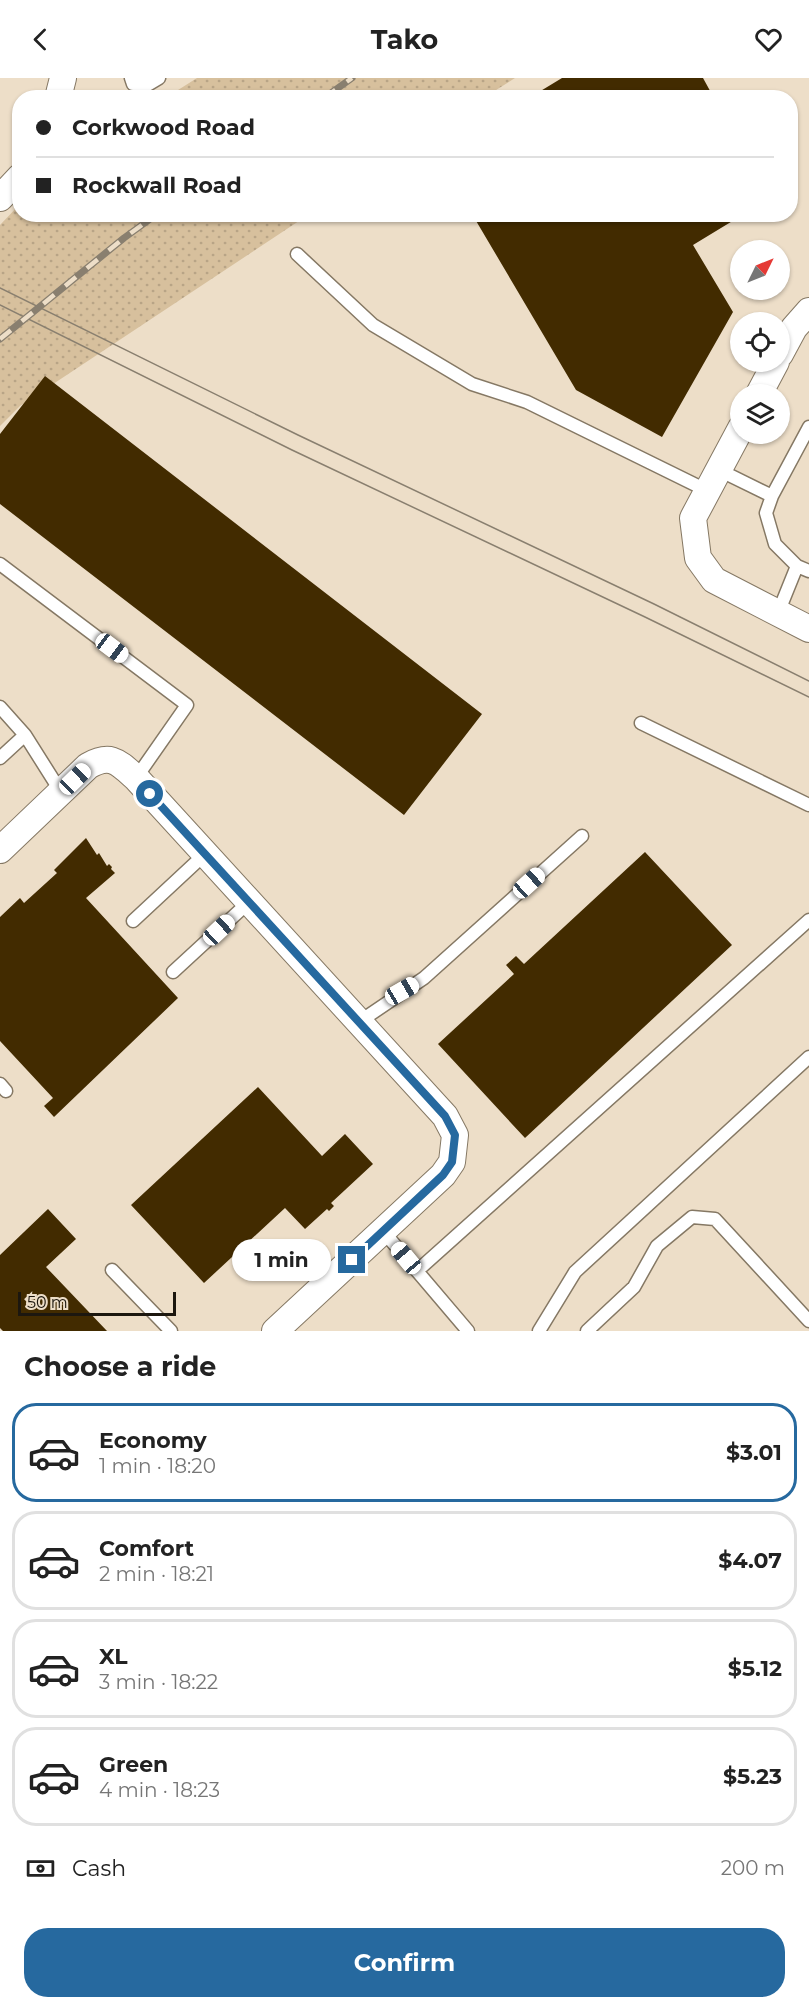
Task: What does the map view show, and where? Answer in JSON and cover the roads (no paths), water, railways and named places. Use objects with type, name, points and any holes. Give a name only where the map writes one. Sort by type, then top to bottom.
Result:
[{"type":"street","points":[[0,198],[12,185]]},
{"type":"street","points":[[790,335],[809,311]]},
{"type":"street","points":[[732,444],[693,518],[698,558],[714,580],[809,628]]},
{"type":"street","points":[[0,850],[88,766],[100,759],[117,761],[136,778],[445,1116],[455,1135],[452,1162],[443,1175],[275,1331]]},
{"type":"lane","points":[[131,78],[134,84],[149,84],[159,78]]},
{"type":"lane","points":[[297,254],[373,325],[472,384],[527,402],[713,480],[772,496]]},
{"type":"lane","points":[[777,613],[803,568],[775,544],[766,513],[772,496],[809,427]]},
{"type":"lane","points":[[0,564],[187,705],[136,778]]},
{"type":"lane","points":[[0,708],[25,735],[61,792]]},
{"type":"lane","points":[[641,723],[809,806]]},
{"type":"lane","points":[[0,758],[25,735]]},
{"type":"lane","points":[[359,1023],[402,991],[424,978],[582,836]]},
{"type":"lane","points":[[133,921],[205,854]]},
{"type":"lane","points":[[173,972],[249,902]]},
{"type":"lane","points":[[417,1271],[809,920]]},
{"type":"lane","points":[[539,1331],[575,1272],[809,1057]]},
{"type":"lane","points":[[587,1331],[634,1287],[657,1246],[692,1217],[715,1219],[809,1321]]},
{"type":"lane","points":[[383,1231],[468,1331]]},
{"type":"lane","points":[[112,1270],[171,1331]]},
{"type":"tram line","points":[[0,288],[298,435],[654,604],[809,681]]},
{"type":"tram line","points":[[0,305],[292,450],[809,697]]},
{"type":"railway","points":[[335,90],[352,78]]},
{"type":"railway","points":[[0,339],[146,222]]}]
